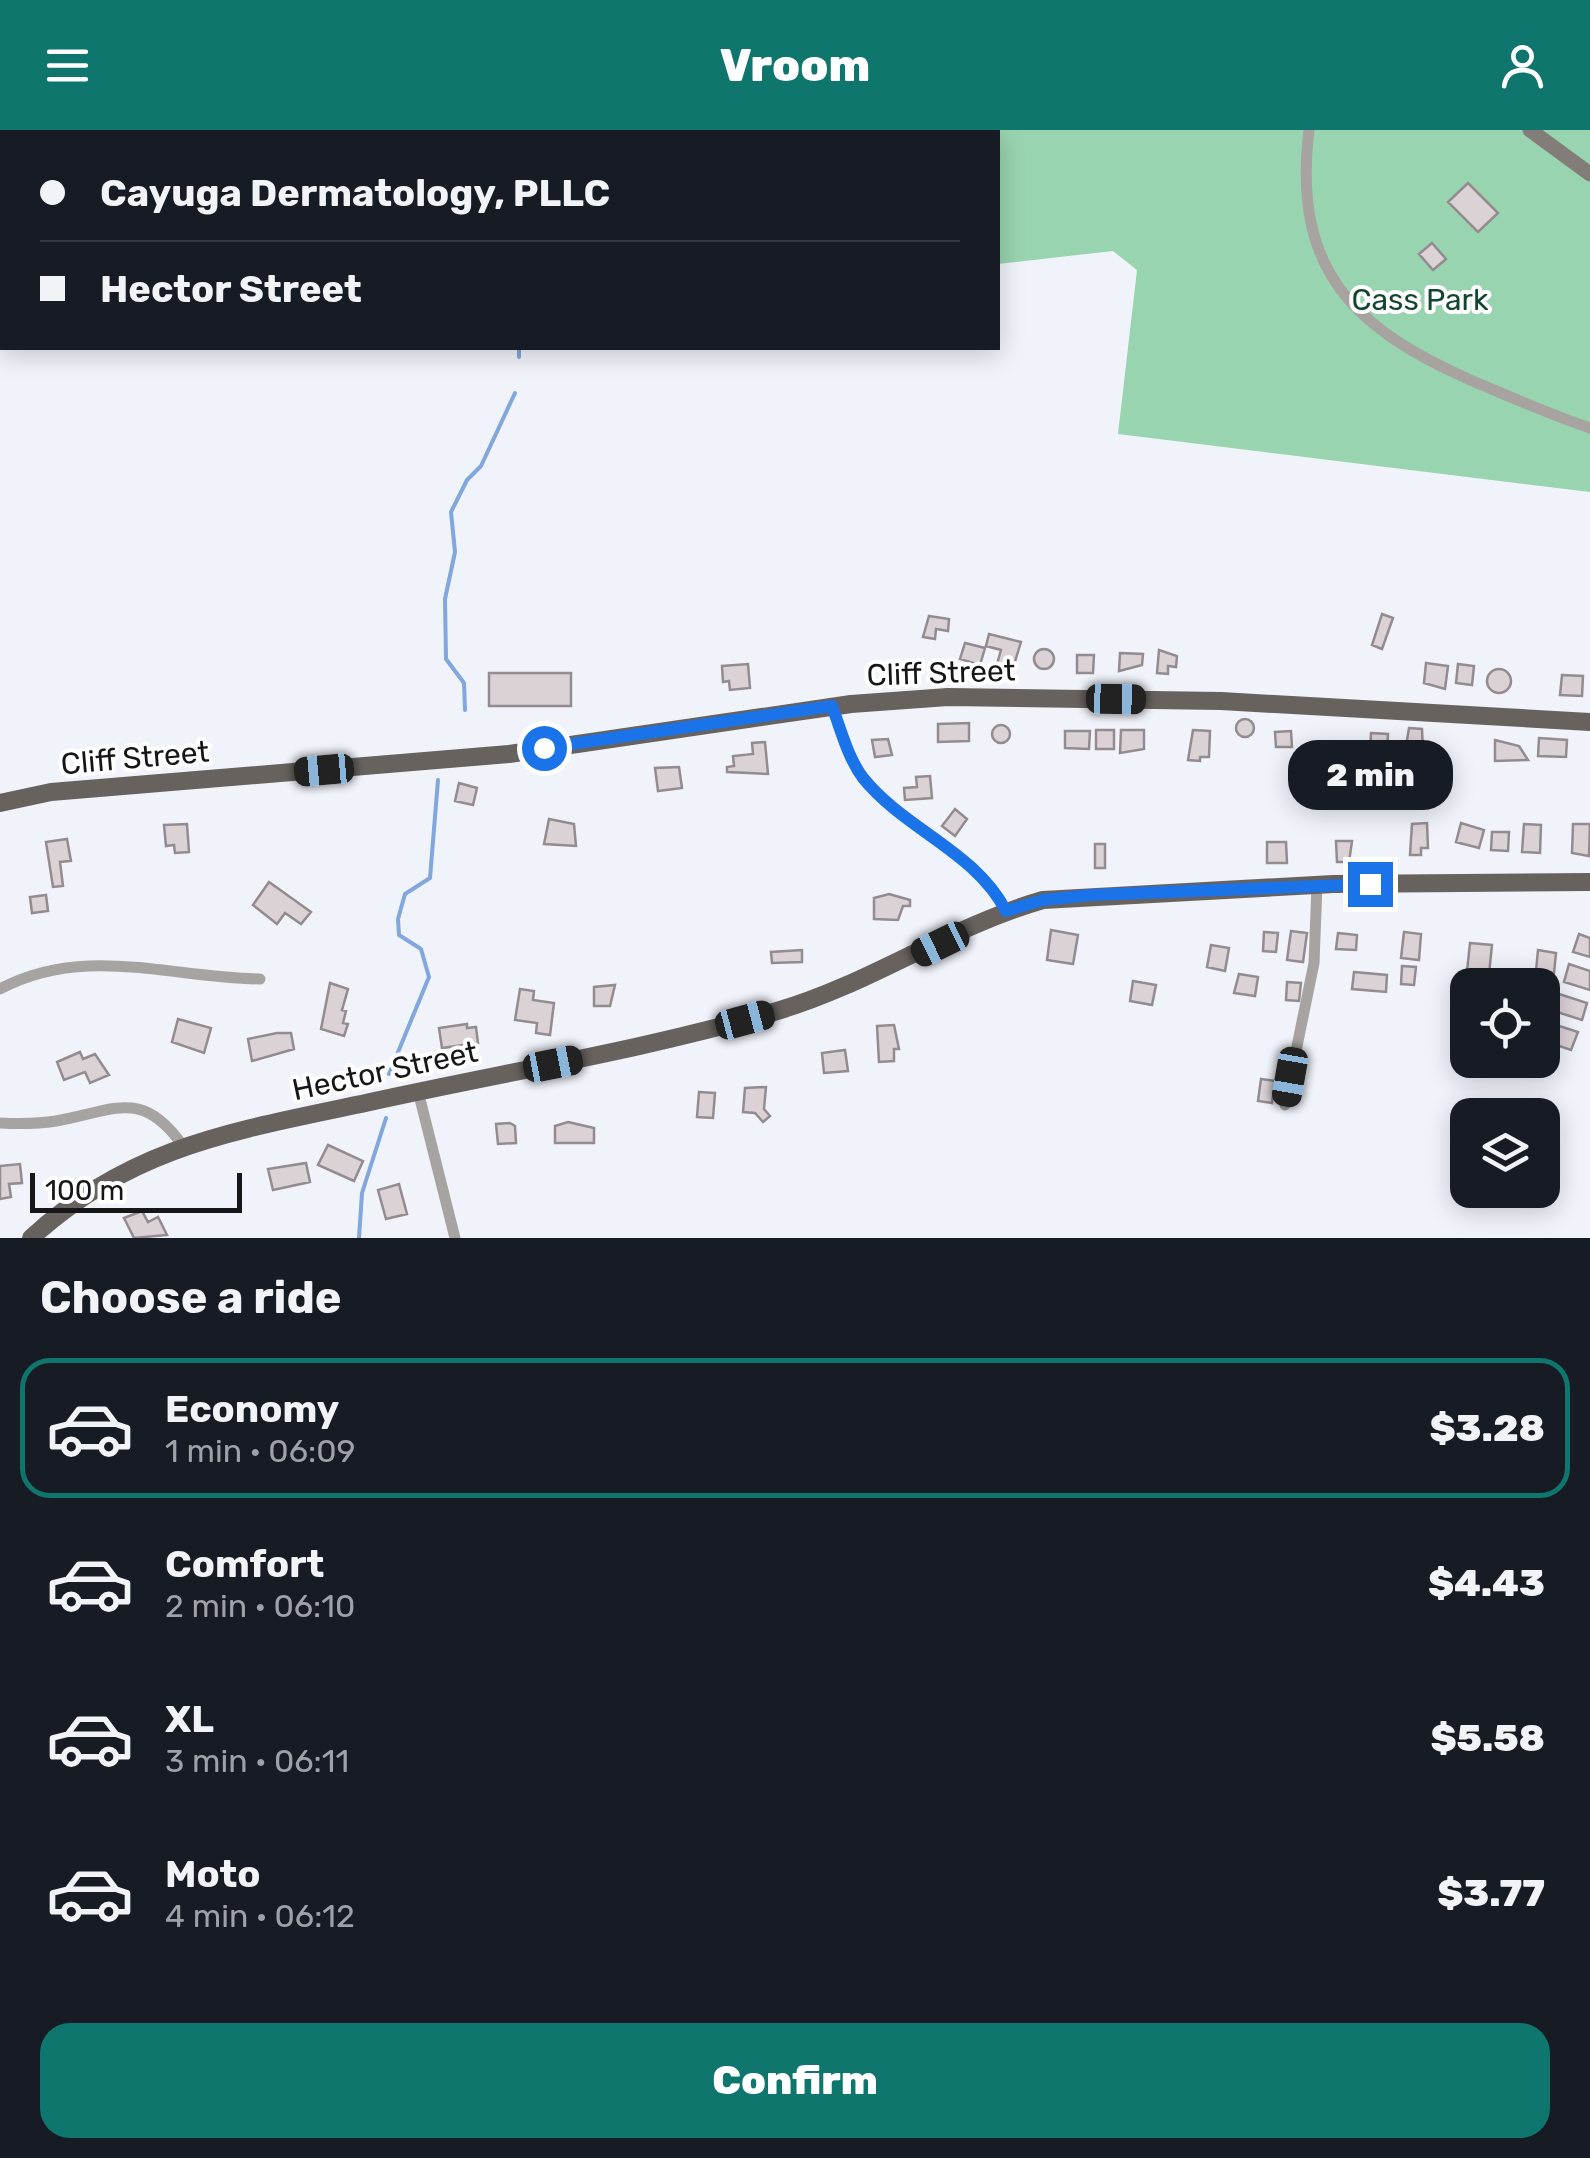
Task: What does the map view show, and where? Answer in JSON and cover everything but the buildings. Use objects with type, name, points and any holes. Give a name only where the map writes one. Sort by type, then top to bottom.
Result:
[{"type":"main road","points":[[1530,130],[1590,174]]},
{"type":"main road","name":"Cliff Street","points":[[0,802],[51,792],[500,755],[832,706],[948,697],[1220,701],[1590,722]]},
{"type":"main road","name":"Hector Street","points":[[31,1238],[91,1191],[135,1166],[183,1146],[418,1091],[672,1040],[778,1011],[873,976],[1006,911],[1043,900],[1317,885],[1590,882]]},
{"type":"street","points":[[1309,130],[1308,215],[1326,265],[1356,309],[1385,336],[1432,363],[1590,428]]},
{"type":"street","points":[[832,706],[861,775],[982,876],[1006,911]]},
{"type":"street","points":[[1285,1105],[1314,964],[1317,885]]},
{"type":"street","points":[[0,989],[42,973],[96,964],[260,979]]},
{"type":"street","points":[[418,1091],[455,1238]]},
{"type":"street","points":[[0,1123],[50,1122],[136,1107],[157,1116],[183,1146]]},
{"type":"green space","name":"Cass Park","points":[[1000,130],[1590,130],[1590,492],[1118,434],[1137,270],[1113,251],[1000,264]]},
{"type":"waterway","points":[[519,350],[519,357]]},
{"type":"waterway","points":[[465,710],[464,683],[446,659],[445,599],[455,552],[451,512],[467,480],[481,466],[515,393]]},
{"type":"waterway","points":[[389,1074],[429,977],[421,949],[399,935],[398,919],[405,894],[430,878],[438,780]]},
{"type":"waterway","points":[[359,1238],[362,1193],[386,1118]]},
{"type":"route","points":[[544,748],[832,706],[850,754],[874,791],[991,885],[1006,911],[1043,900],[1092,895],[1370,884]]}]
